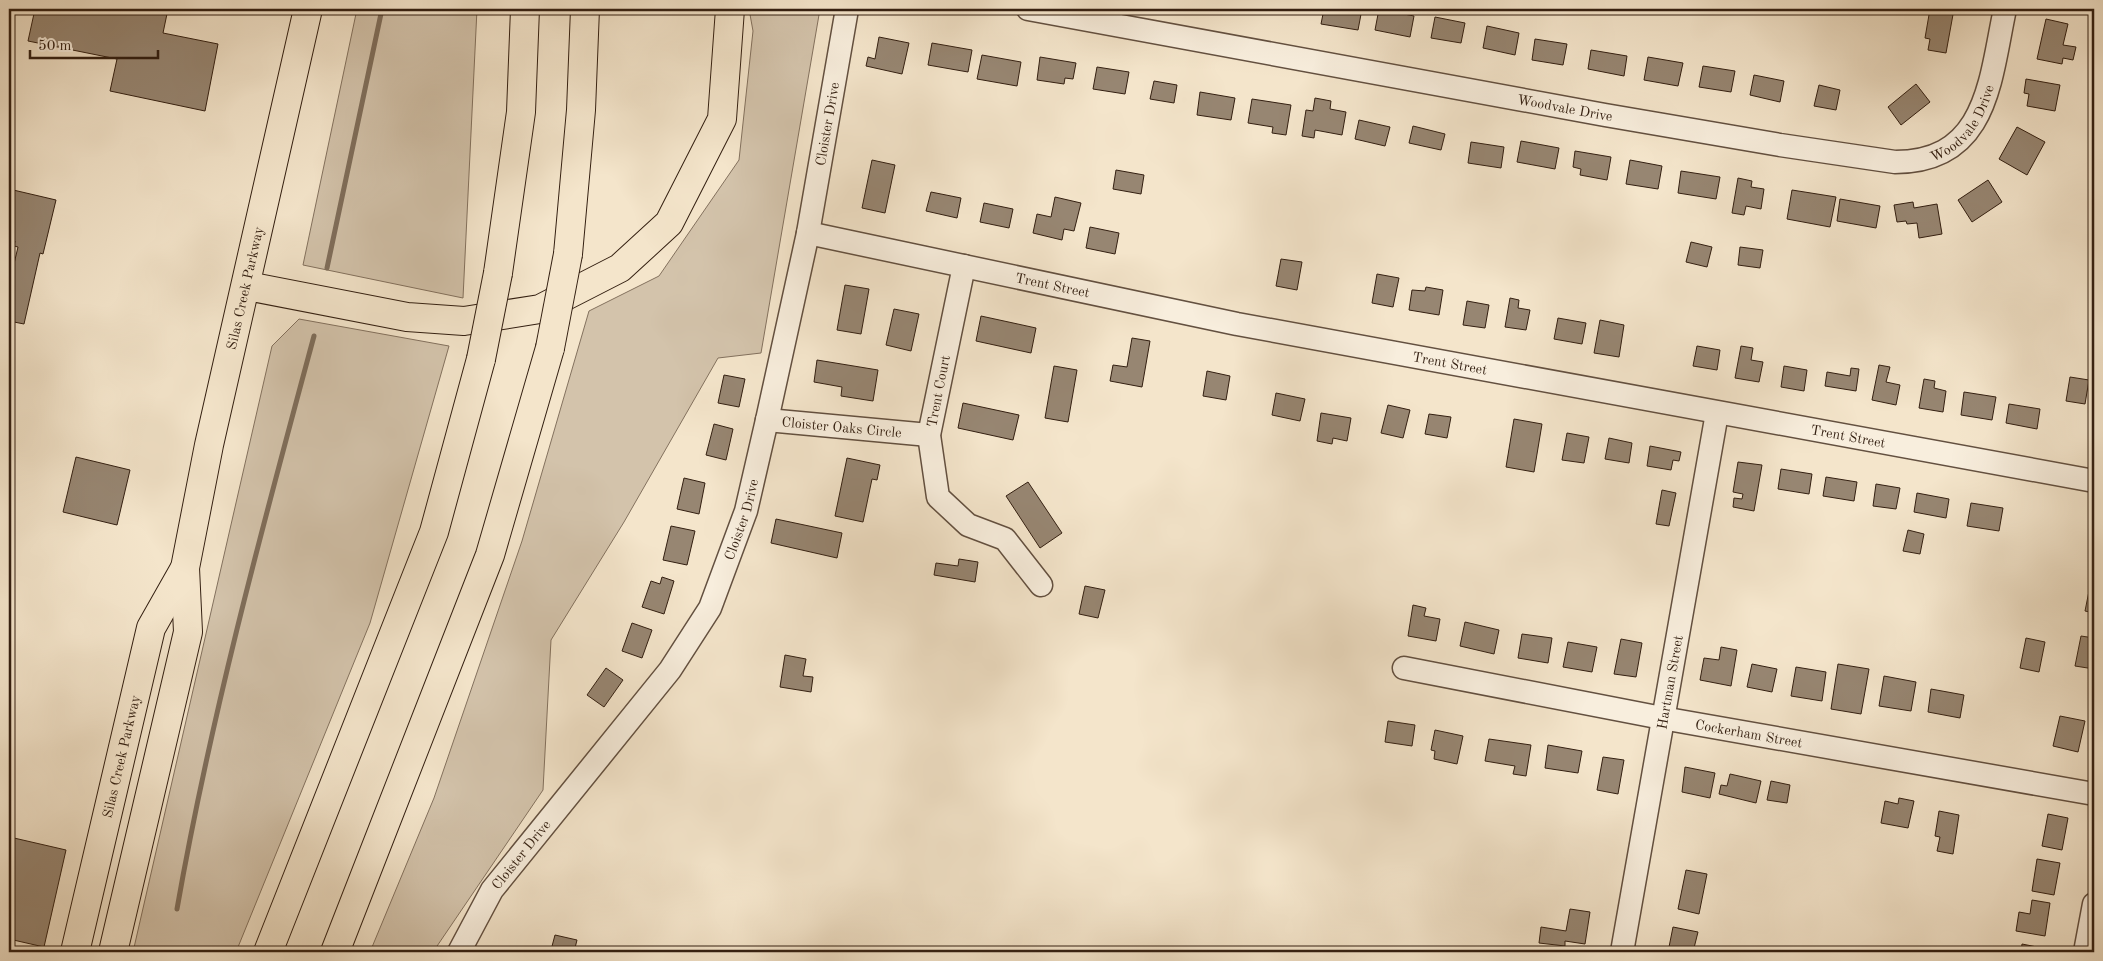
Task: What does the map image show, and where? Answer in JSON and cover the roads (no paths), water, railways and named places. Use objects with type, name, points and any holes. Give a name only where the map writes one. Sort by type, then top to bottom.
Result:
[{"type":"main road","name":"Silas Creek Parkway","points":[[113,952],[188,632],[184,568],[209,445],[247,286],[308,9]]},
{"type":"main road","points":[[268,952],[434,532],[481,359],[498,274],[521,112],[525,9]]},
{"type":"main road","points":[[335,952],[490,555],[550,348],[568,254],[581,110],[585,9]]},
{"type":"main road","points":[[247,286],[407,317],[464,321],[540,310],[620,268],[669,223],[722,119],[730,9]]},
{"type":"main road","name":"Silas Creek Parkway","points":[[74,952],[151,628],[184,568]]},
{"type":"street","name":"Cloister Drive","points":[[459,952],[492,890],[670,670],[710,608],[746,511],[767,420],[808,233],[847,9]]},
{"type":"street","name":"Woodvale Drive","points":[[1028,9],[1065,12],[1615,117],[1895,162],[1910,162],[1942,152],[1962,138],[1972,128],[1982,108],[2005,9]]},
{"type":"street","name":"Trent Street","points":[[808,233],[1237,324],[2094,481]]},
{"type":"street","name":"Trent Court","points":[[964,266],[922,435],[938,496],[968,525],[1005,539],[1041,585]]},
{"type":"street","name":"Hartman Street","points":[[1622,952],[1717,413]]},
{"type":"street","name":"Cloister Oaks Circle","points":[[767,420],[922,435]]},
{"type":"street","name":"Cockerham Street","points":[[1404,668],[1662,718],[2094,794]]},
{"type":"street","points":[[2084,952],[2094,904]]},
{"type":"waterway","points":[[327,268],[382,9]]},
{"type":"waterway","points":[[177,909],[222,692],[257,549],[314,336]]}]
